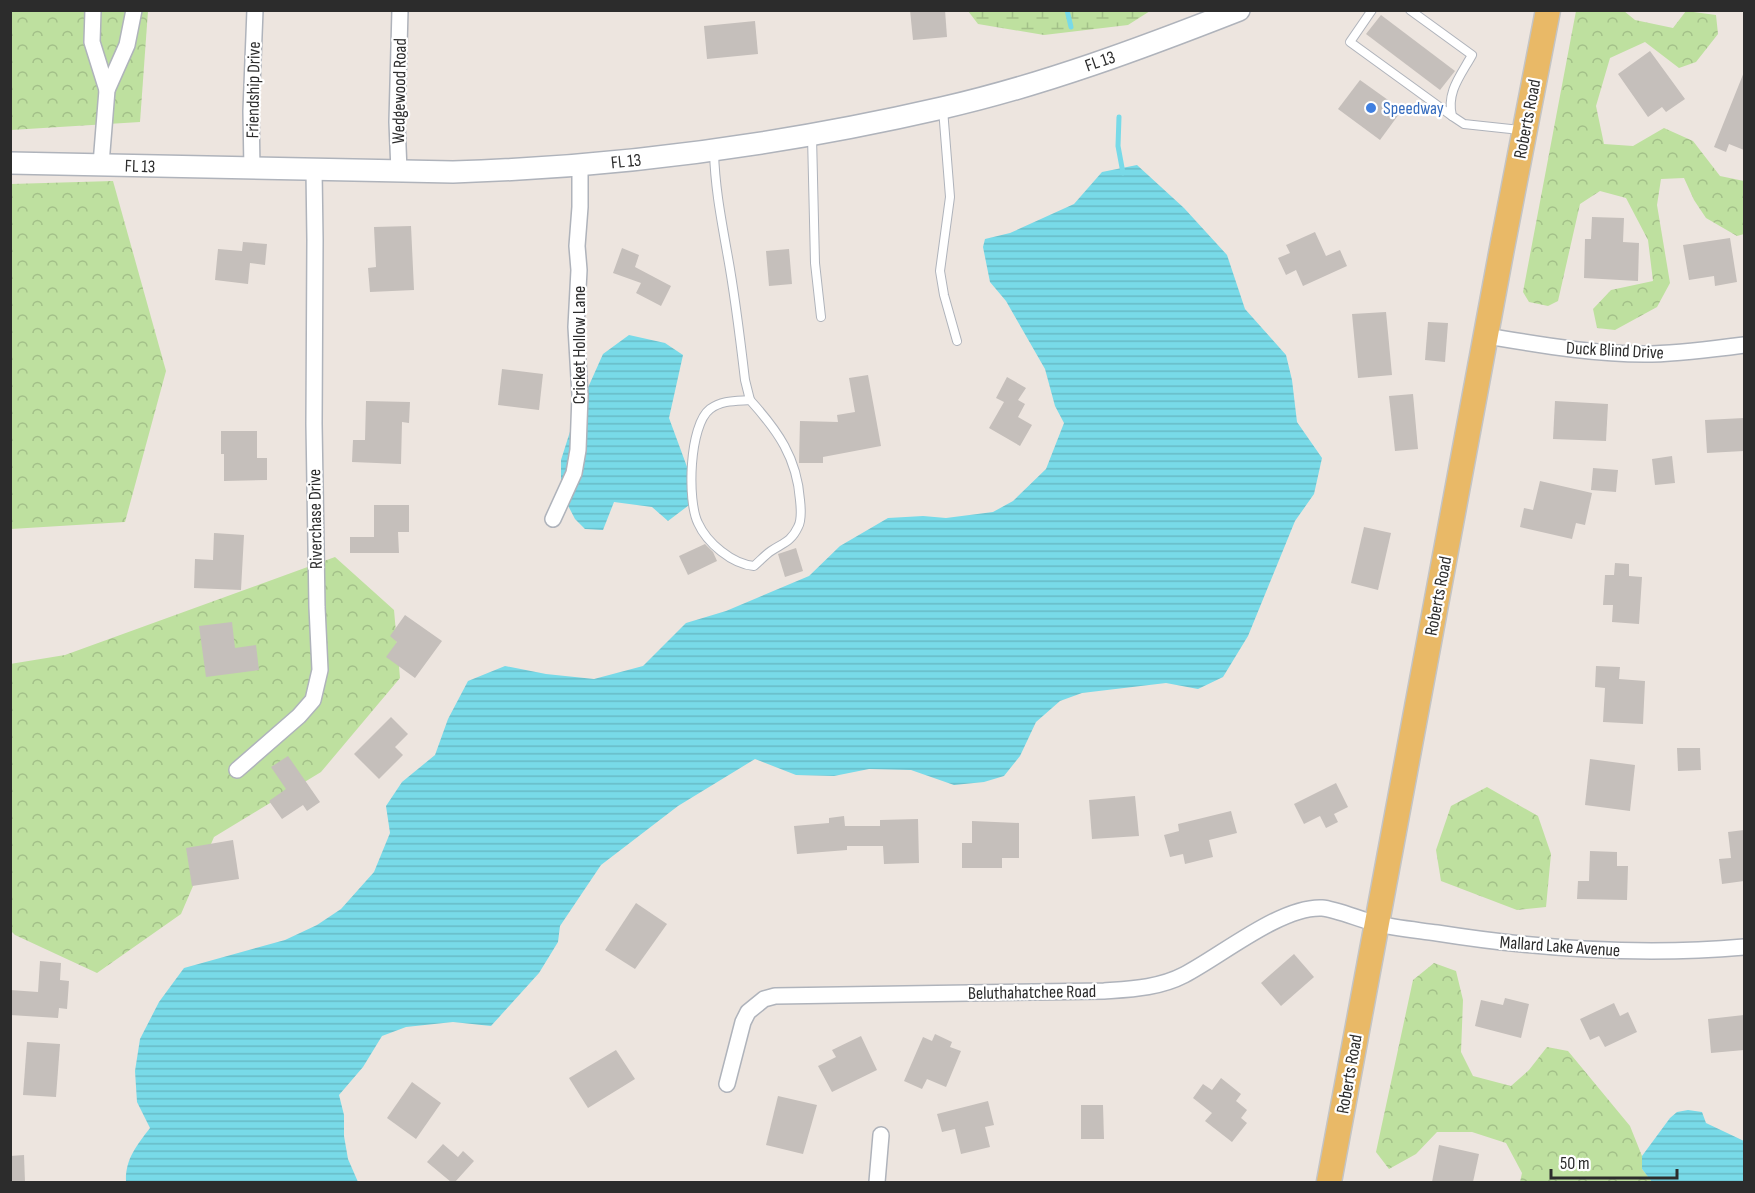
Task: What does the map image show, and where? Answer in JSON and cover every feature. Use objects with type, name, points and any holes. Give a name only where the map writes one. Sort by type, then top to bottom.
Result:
[{"type":"main road","name":"Roberts Road","points":[[1329,1182],[1548,10]]},
{"type":"main road","name":"FL 13","points":[[10,163],[314,170],[512,170],[714,150],[812,135],[943,108],[1052,77],[1163,40],[1230,14]]},
{"type":"street","points":[[93,10],[92,42],[107,90]]},
{"type":"street","points":[[101,164],[107,90],[127,45],[134,10]]},
{"type":"street","name":"Friendship Drive","points":[[252,169],[251,111],[255,10]]},
{"type":"street","name":"Wedgewood Road","points":[[399,171],[397,122],[400,10]]},
{"type":"street","name":"Cricket Hollow Lane","points":[[553,519],[574,473],[578,450],[580,395],[576,327],[580,165]]},
{"type":"street","name":"Riverchase Drive","points":[[237,770],[299,716],[313,700],[320,670],[314,424],[314,170]]},
{"type":"street","name":"Duck Blind Drive","points":[[1487,336],[1590,351],[1650,354],[1698,352],[1744,345]]},
{"type":"street","name":"Beluthahatchee Road","points":[[727,1084],[743,1022],[748,1012],[764,999],[775,996],[1104,991],[1136,988],[1160,984],[1183,976],[1278,919],[1297,912],[1322,908],[1377,924]]},
{"type":"street","name":"Mallard Lake Avenue","points":[[1377,924],[1474,939],[1572,949],[1646,951],[1744,947]]},
{"type":"street","points":[[877,1182],[881,1135]]},
{"type":"lane","points":[[1372,10],[1350,42],[1464,124],[1525,130]]},
{"type":"lane","points":[[1410,10],[1472,55],[1450,95],[1449,105],[1452,116]]},
{"type":"lane","points":[[943,108],[950,197],[940,271],[957,341]]},
{"type":"lane","points":[[812,135],[815,263],[821,317]]},
{"type":"lane","points":[[714,150],[720,218],[750,400],[768,420],[792,458],[799,483],[801,510],[799,526],[787,544],[772,550],[754,566],[743,565],[725,554],[706,536],[697,522],[692,464],[697,429],[708,410],[723,402],[750,400]]},
{"type":"green space","points":[[11,11],[148,11],[140,122],[11,130]]},
{"type":"green space","points":[[968,11],[1150,11],[1128,25],[1044,35],[978,24]]},
{"type":"green space","points":[[1576,11],[1624,11],[1635,20],[1673,28],[1686,11],[1716,15],[1718,34],[1696,62],[1679,68],[1645,42],[1610,58],[1596,106],[1604,144],[1633,146],[1664,128],[1693,141],[1720,176],[1744,181],[1744,234],[1737,236],[1706,218],[1694,200],[1684,178],[1661,179],[1657,205],[1670,283],[1657,307],[1615,330],[1597,328],[1593,309],[1611,290],[1653,281],[1648,240],[1626,198],[1600,191],[1580,204],[1558,301],[1548,306],[1529,302],[1523,292]]},
{"type":"green space","points":[[113,181],[166,371],[125,522],[11,529],[11,184]]},
{"type":"green space","points":[[335,557],[394,610],[400,678],[321,772],[214,837],[181,914],[97,973],[15,935],[11,931],[10,664],[65,655]]},
{"type":"green space","points":[[1487,787],[1538,816],[1551,854],[1546,907],[1517,910],[1441,881],[1436,850],[1451,806]]},
{"type":"green space","points":[[1434,963],[1456,971],[1463,1000],[1461,1052],[1473,1076],[1511,1086],[1529,1070],[1547,1047],[1568,1051],[1630,1126],[1642,1156],[1642,1169],[1652,1182],[1520,1182],[1522,1173],[1506,1143],[1472,1132],[1437,1132],[1416,1154],[1389,1169],[1376,1152],[1413,980]]},
{"type":"water","points":[[1137,165],[1184,208],[1227,255],[1245,309],[1286,355],[1292,380],[1297,422],[1322,458],[1314,494],[1295,521],[1248,636],[1223,677],[1198,689],[1166,683],[1082,693],[1060,701],[1036,722],[1020,756],[1004,776],[984,782],[954,785],[911,770],[869,769],[834,776],[796,775],[755,759],[678,806],[601,865],[560,926],[558,942],[539,973],[491,1026],[453,1022],[406,1027],[382,1036],[363,1067],[339,1095],[344,1115],[344,1136],[348,1159],[358,1182],[126,1182],[129,1160],[150,1128],[137,1102],[135,1071],[140,1039],[159,1002],[184,968],[285,940],[317,925],[341,909],[374,872],[390,833],[386,806],[402,782],[435,755],[448,719],[468,681],[505,666],[546,674],[594,679],[643,666],[686,623],[726,611],[809,576],[840,546],[888,518],[923,516],[946,518],[993,512],[1013,501],[1046,469],[1064,423],[1055,406],[1045,369],[1006,301],[990,282],[983,247],[985,239],[1010,233],[1074,204],[1102,172]]},
{"type":"water","points":[[629,335],[665,343],[683,355],[669,418],[697,499],[668,521],[652,507],[614,502],[603,530],[585,529],[575,519],[561,492],[561,460],[574,419],[603,354]]},
{"type":"water","points":[[1688,1110],[1702,1112],[1706,1123],[1744,1141],[1744,1182],[1652,1182],[1642,1169],[1642,1156],[1670,1118],[1677,1112]]},
{"type":"building","points":[[910,10],[945,10],[947,37],[913,40]]},
{"type":"building","points":[[1381,15],[1455,71],[1440,90],[1366,34]]},
{"type":"building","points":[[755,21],[758,54],[707,59],[704,26]]},
{"type":"building","points":[[1650,51],[1685,99],[1666,112],[1662,107],[1648,117],[1618,74]]},
{"type":"building","points":[[1744,72],[1744,150],[1729,144],[1726,152],[1714,147]]},
{"type":"building","points":[[1360,80],[1402,110],[1380,140],[1338,109]]},
{"type":"building","points":[[1592,217],[1624,218],[1623,242],[1639,243],[1638,281],[1584,278],[1585,239],[1591,239]]},
{"type":"building","points":[[411,226],[414,290],[370,292],[368,268],[376,267],[374,227]]},
{"type":"building","points":[[1315,232],[1326,256],[1340,250],[1347,266],[1303,286],[1296,270],[1286,275],[1278,258],[1290,253],[1286,245]]},
{"type":"building","points":[[1730,238],[1737,282],[1715,286],[1714,276],[1689,280],[1683,245]]},
{"type":"building","points":[[243,242],[267,244],[265,265],[250,263],[248,284],[215,280],[218,249],[242,251]]},
{"type":"building","points":[[622,248],[639,255],[635,267],[671,286],[661,306],[636,293],[641,283],[613,273]]},
{"type":"building","points":[[789,249],[792,284],[769,286],[766,251]]},
{"type":"building","points":[[1386,312],[1392,375],[1358,378],[1352,314]]},
{"type":"building","points":[[1428,322],[1448,323],[1445,362],[1425,360]]},
{"type":"building","points":[[502,369],[543,374],[539,410],[498,405]]},
{"type":"building","points":[[868,375],[881,446],[823,457],[823,463],[799,463],[800,421],[838,422],[837,415],[855,412],[849,378]]},
{"type":"building","points":[[1007,377],[1026,388],[1018,400],[1025,404],[1018,417],[1032,425],[1020,446],[989,428],[1004,402],[996,398]]},
{"type":"building","points":[[1413,394],[1418,449],[1395,451],[1389,396]]},
{"type":"building","points":[[366,401],[410,402],[409,423],[402,422],[401,464],[352,462],[353,440],[365,440]]},
{"type":"building","points":[[1555,401],[1608,404],[1606,441],[1553,439]]},
{"type":"building","points":[[1744,418],[1744,451],[1707,453],[1705,420]]},
{"type":"building","points":[[221,431],[257,431],[257,458],[267,458],[267,480],[224,481]]},
{"type":"building","points":[[1672,456],[1675,483],[1655,485],[1652,459]]},
{"type":"building","points":[[1593,468],[1618,470],[1616,492],[1591,490]]},
{"type":"building","points":[[1540,481],[1592,493],[1585,525],[1576,523],[1572,539],[1520,527],[1524,508],[1533,510]]},
{"type":"building","points":[[374,505],[409,505],[409,532],[398,532],[399,553],[350,553],[350,537],[374,537]]},
{"type":"building","points":[[1364,527],[1391,533],[1378,590],[1351,583]]},
{"type":"building","points":[[214,533],[244,535],[241,590],[194,588],[195,559],[213,560]]},
{"type":"building","points":[[705,544],[713,552],[717,561],[688,575],[679,556]]},
{"type":"building","points":[[796,548],[803,571],[785,577],[778,554]]},
{"type":"building","points":[[1615,563],[1629,564],[1629,576],[1642,577],[1639,624],[1612,622],[1613,605],[1603,605],[1605,575],[1614,575]]},
{"type":"building","points":[[405,615],[442,641],[415,678],[386,657],[397,642],[390,636]]},
{"type":"building","points":[[232,622],[235,648],[256,645],[259,670],[206,677],[199,626]]},
{"type":"building","points":[[1596,666],[1620,667],[1619,679],[1645,681],[1643,724],[1603,722],[1605,688],[1595,687]]},
{"type":"building","points":[[391,717],[408,734],[395,747],[403,755],[379,779],[354,754]]},
{"type":"building","points":[[1677,748],[1700,748],[1701,770],[1678,771]]},
{"type":"building","points":[[288,756],[320,802],[307,811],[303,805],[282,819],[269,801],[286,789],[271,767]]},
{"type":"building","points":[[1590,759],[1635,765],[1630,811],[1585,805]]},
{"type":"building","points":[[1336,783],[1348,807],[1334,814],[1338,822],[1326,828],[1320,816],[1304,824],[1294,804]]},
{"type":"building","points":[[1135,796],[1139,836],[1092,839],[1089,800]]},
{"type":"building","points":[[1231,811],[1237,833],[1209,840],[1213,857],[1185,864],[1183,854],[1170,857],[1164,835],[1179,831],[1178,824]]},
{"type":"building","points":[[844,816],[845,826],[880,826],[880,820],[918,819],[919,863],[884,864],[883,846],[847,846],[847,850],[797,854],[794,826],[829,823],[829,818]]},
{"type":"building","points":[[972,821],[1019,823],[1019,858],[1002,858],[1002,868],[962,868],[962,843],[972,843]]},
{"type":"building","points":[[1744,830],[1744,881],[1722,884],[1719,859],[1731,858],[1728,832]]},
{"type":"building","points":[[233,840],[239,879],[192,886],[186,848]]},
{"type":"building","points":[[1590,851],[1617,852],[1617,866],[1628,866],[1627,900],[1577,899],[1578,881],[1589,881]]},
{"type":"building","points":[[636,903],[667,924],[635,969],[605,950]]},
{"type":"building","points":[[1294,954],[1314,977],[1281,1006],[1261,983]]},
{"type":"building","points":[[40,961],[61,963],[60,980],[69,981],[67,1009],[59,1008],[58,1018],[10,1015],[10,990],[38,992]]},
{"type":"building","points":[[1505,998],[1529,1004],[1521,1038],[1475,1026],[1481,1000],[1503,1005]]},
{"type":"building","points":[[1614,1003],[1620,1016],[1628,1012],[1637,1032],[1605,1047],[1599,1036],[1590,1040],[1580,1019]]},
{"type":"building","points":[[1744,1015],[1744,1050],[1711,1053],[1708,1019]]},
{"type":"building","points":[[935,1034],[952,1042],[950,1047],[961,1051],[946,1087],[927,1079],[922,1089],[904,1081],[923,1037],[932,1041]]},
{"type":"building","points":[[861,1036],[877,1070],[832,1092],[818,1066],[836,1057],[832,1050]]},
{"type":"building","points":[[27,1042],[60,1044],[56,1097],[23,1095]]},
{"type":"building","points":[[616,1050],[635,1079],[588,1108],[569,1078]]},
{"type":"building","points":[[1221,1078],[1241,1094],[1236,1101],[1247,1110],[1241,1118],[1247,1123],[1232,1142],[1205,1121],[1212,1113],[1193,1098],[1203,1084],[1212,1090]]},
{"type":"building","points":[[412,1082],[441,1103],[416,1139],[387,1118]]},
{"type":"building","points":[[778,1096],[817,1105],[803,1154],[766,1145]]},
{"type":"building","points":[[988,1101],[994,1125],[985,1127],[990,1147],[961,1154],[955,1129],[942,1132],[937,1114]]},
{"type":"building","points":[[1081,1105],[1103,1105],[1104,1139],[1081,1139]]},
{"type":"building","points":[[443,1144],[458,1157],[463,1151],[474,1161],[455,1182],[451,1182],[427,1162]]},
{"type":"building","points":[[1439,1145],[1479,1154],[1473,1182],[1432,1182]]},
{"type":"building","points":[[24,1155],[25,1182],[10,1182],[10,1156]]},
{"type":"waterway","points":[[1067,10],[1071,27]]},
{"type":"waterway","points":[[1119,117],[1118,146],[1123,173]]},
{"type":"place","name":"Speedway","points":[[1371,108]]}]
